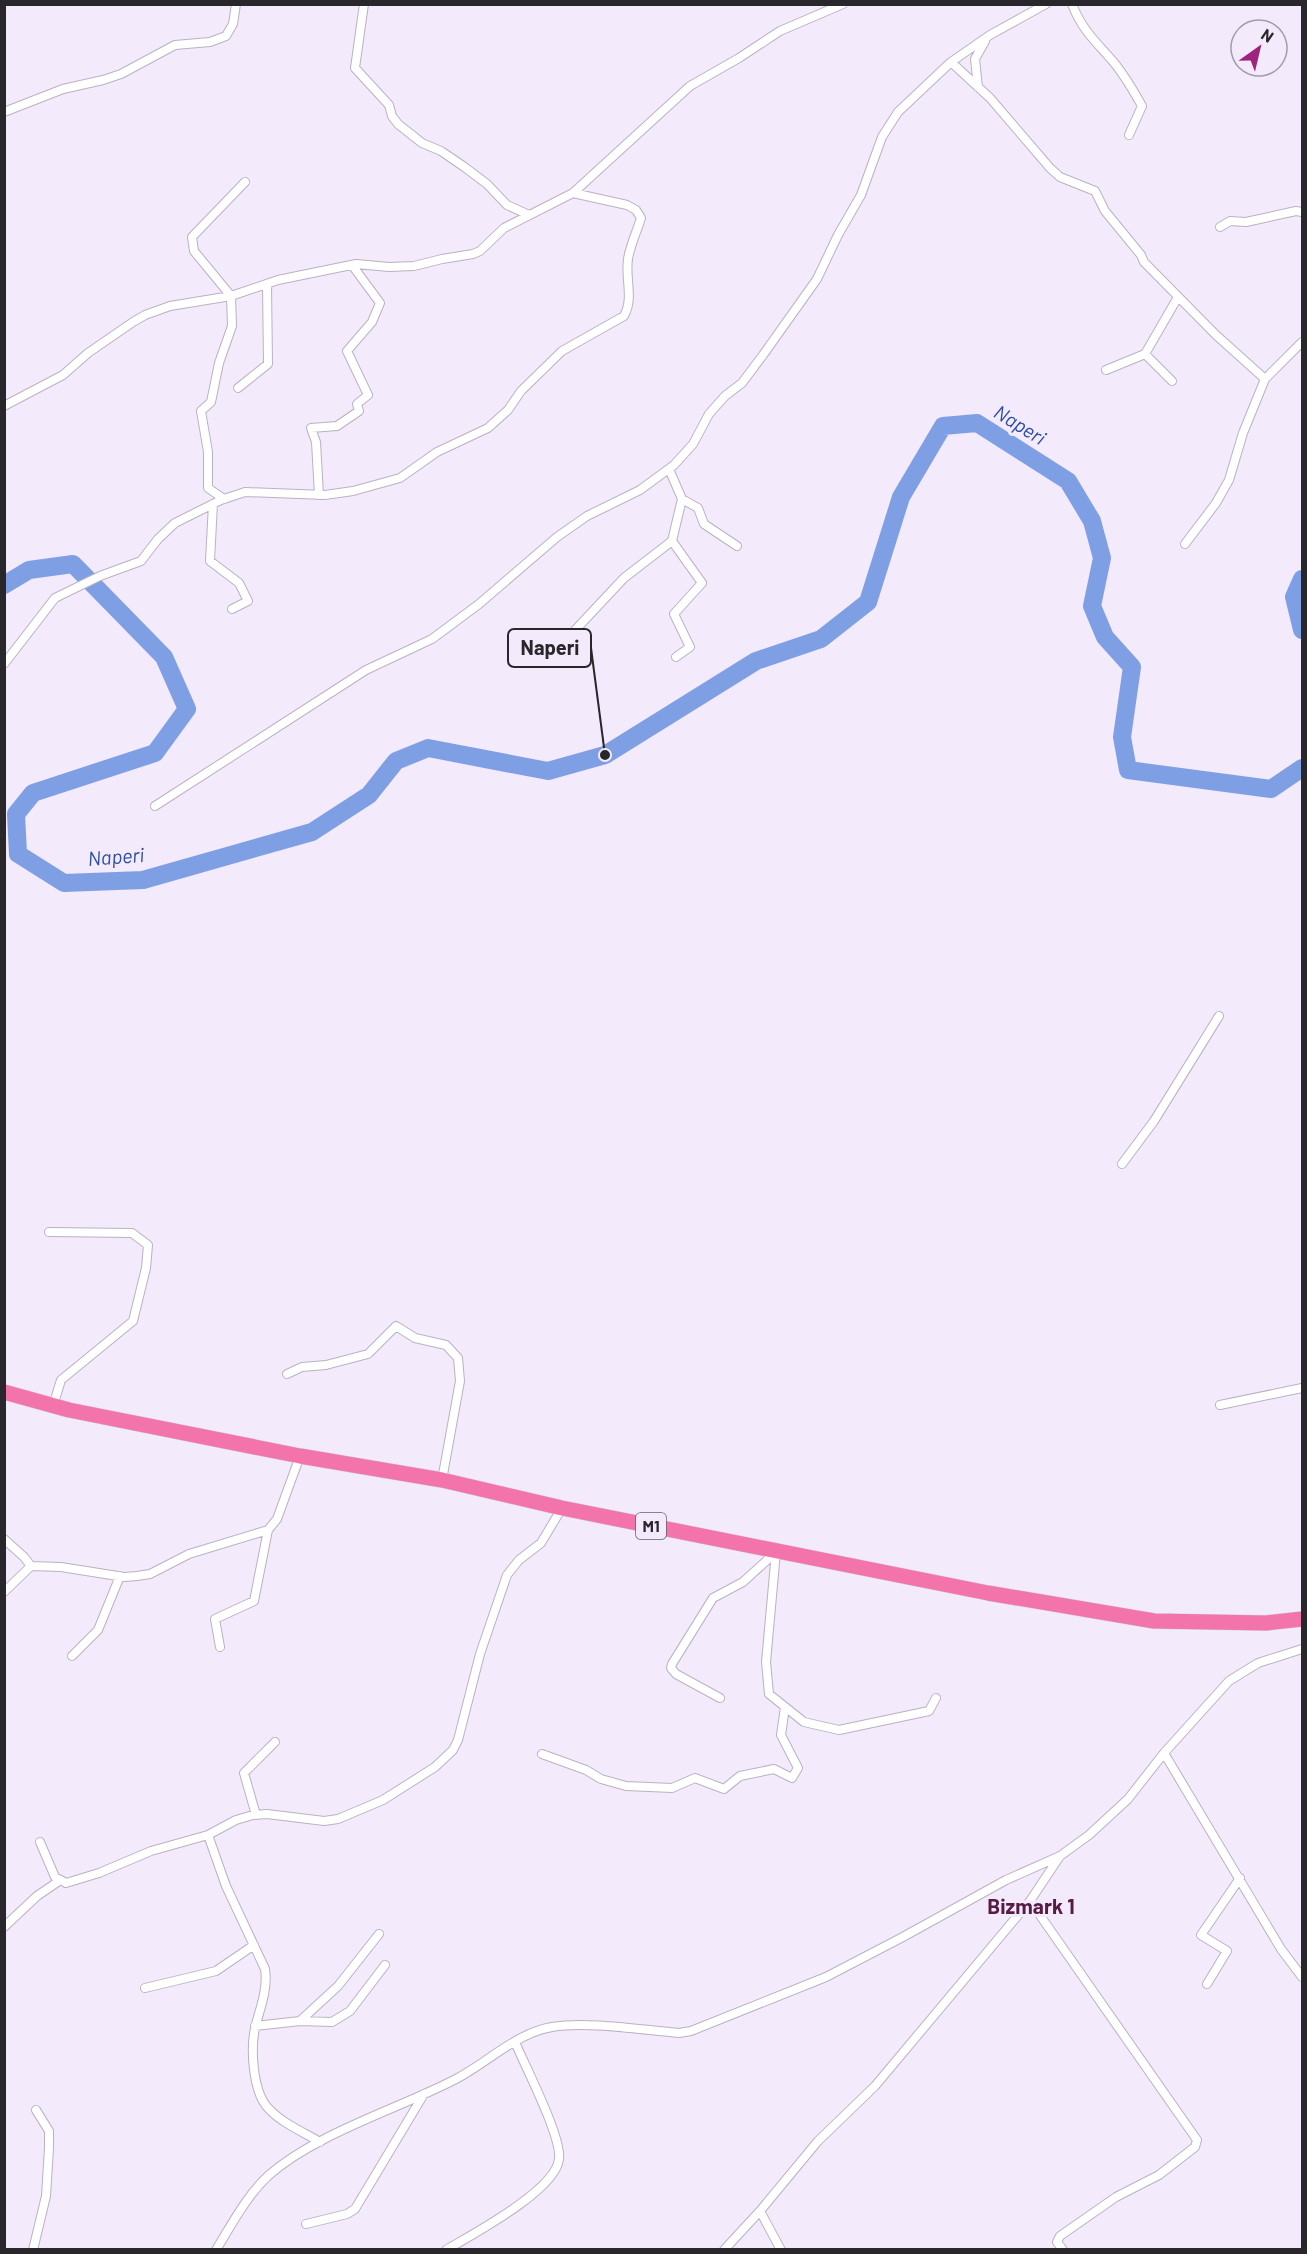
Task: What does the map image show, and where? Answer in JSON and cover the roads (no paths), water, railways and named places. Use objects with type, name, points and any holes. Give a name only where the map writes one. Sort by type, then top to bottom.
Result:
[{"type":"highway","name":"M1","points":[[4,1392],[53,1406],[300,1456],[442,1480],[562,1508],[988,1593],[1154,1621],[1266,1623],[1302,1619]]},
{"type":"street","points":[[4,112],[63,89],[121,74],[175,45],[210,42],[226,36],[233,24],[236,4]]},
{"type":"street","points":[[364,4],[355,68],[389,105],[392,116],[398,124],[422,143],[441,151],[464,166],[487,184],[507,205],[528,214]]},
{"type":"street","points":[[4,406],[63,375],[94,349],[145,315],[170,306],[231,296],[267,284],[352,265],[414,266],[473,254],[485,248],[504,228],[573,193],[690,86],[780,31],[843,4]]},
{"type":"street","points":[[155,806],[366,670],[432,639],[479,604],[557,537],[587,516],[640,490],[669,469],[693,444],[709,414],[742,382],[763,356],[817,279],[838,235],[861,195],[882,137],[898,112],[951,62],[986,38],[1046,4]]},
{"type":"street","points":[[1072,4],[1094,43],[1111,58],[1134,90],[1142,106],[1130,135]]},
{"type":"street","points":[[978,87],[975,59],[986,38]]},
{"type":"street","points":[[951,62],[978,87],[1060,177],[1095,191],[1105,212],[1141,255],[1144,262],[1216,335],[1265,379]]},
{"type":"street","points":[[224,499],[208,488],[208,452],[201,411],[211,402],[219,363],[232,326],[231,296],[195,251],[192,237],[245,182]]},
{"type":"street","points":[[4,664],[30,632],[47,605],[55,598],[100,576],[141,561],[158,539],[175,523],[224,499],[246,492],[319,495],[353,491],[400,478],[437,452],[488,428],[508,410],[521,391],[562,351],[624,316],[628,309],[628,258],[641,218],[636,210],[627,205],[573,193]]},
{"type":"street","points":[[1220,227],[1230,221],[1245,222],[1296,211],[1302,212]]},
{"type":"street","points":[[319,495],[316,442],[311,428],[337,426],[359,411],[357,404],[368,395],[347,351],[372,322],[380,303],[352,265]]},
{"type":"street","points":[[238,388],[268,364],[267,284]]},
{"type":"street","points":[[1106,370],[1145,354],[1178,297]]},
{"type":"street","points":[[1185,544],[1216,503],[1229,480],[1243,433],[1265,379],[1302,342]]},
{"type":"street","points":[[1145,354],[1172,381]]},
{"type":"street","points":[[535,645],[563,643],[624,578],[672,542],[682,499],[669,469]]},
{"type":"street","points":[[682,499],[698,508],[704,524],[737,546]]},
{"type":"street","points":[[213,504],[210,561],[239,584],[248,601],[232,609]]},
{"type":"street","points":[[672,542],[702,583],[674,614],[690,648],[676,657]]},
{"type":"street","points":[[1122,1164],[1154,1121],[1219,1016]]},
{"type":"street","points":[[49,1232],[132,1233],[148,1245],[147,1268],[134,1321],[61,1380],[53,1406]]},
{"type":"street","points":[[287,1374],[302,1367],[326,1365],[368,1354],[396,1326],[416,1338],[446,1346],[458,1358],[460,1381],[442,1480]]},
{"type":"street","points":[[1220,1405],[1302,1388]]},
{"type":"street","points":[[220,1647],[215,1619],[254,1601],[268,1530],[277,1519],[300,1456]]},
{"type":"street","points":[[40,1842],[50,1869],[59,1881],[66,1883],[99,1873],[151,1851],[208,1835],[236,1820],[267,1814],[324,1821],[338,1819],[402,1789],[445,1759],[458,1740],[480,1654],[507,1575],[519,1560],[541,1543],[562,1508]]},
{"type":"street","points":[[4,1592],[31,1566],[61,1567],[120,1576],[150,1574],[189,1554],[268,1530]]},
{"type":"street","points":[[4,1539],[31,1566]]},
{"type":"street","points":[[720,1698],[676,1674],[671,1668],[672,1664],[713,1598],[743,1582],[776,1552]]},
{"type":"street","points":[[776,1552],[766,1662],[769,1694],[804,1722],[839,1730],[929,1711],[936,1698]]},
{"type":"street","points":[[72,1656],[98,1630],[120,1576]]},
{"type":"street","points":[[216,2250],[243,2208],[267,2177],[293,2157],[459,2077],[535,2032],[564,2026],[691,2031],[826,1977],[1006,1880],[1060,1856],[1089,1835],[1128,1799],[1164,1753],[1229,1681],[1258,1663],[1302,1649]]},
{"type":"street","points":[[542,1754],[586,1770],[601,1779],[626,1786],[672,1788],[695,1778],[724,1789],[740,1776],[774,1769],[792,1778],[798,1768],[781,1736],[785,1707]]},
{"type":"street","points":[[256,1815],[244,1773],[275,1742]]},
{"type":"street","points":[[1164,1753],[1281,1948],[1302,1977]]},
{"type":"street","points":[[208,1835],[226,1886],[254,1945],[266,1978],[255,2026],[252,2053],[261,2099],[274,2115],[320,2142]]},
{"type":"street","points":[[724,2250],[818,2141],[875,2086],[1030,1901],[1060,1856]]},
{"type":"street","points":[[1207,1984],[1227,1951],[1201,1935],[1240,1878]]},
{"type":"street","points":[[4,1927],[37,1896],[59,1881]]},
{"type":"street","points":[[1030,1901],[1197,2140],[1195,2147],[1159,2175],[1116,2197],[1060,2236],[1057,2242],[1063,2250]]},
{"type":"street","points":[[300,2021],[338,1986],[379,1934]]},
{"type":"street","points":[[145,1988],[216,1971],[254,1945]]},
{"type":"street","points":[[255,2026],[300,2021],[332,2022],[350,2011],[386,1965]]},
{"type":"street","points":[[446,2250],[513,2208],[544,2184],[556,2169],[559,2159],[556,2138],[515,2042]]},
{"type":"street","points":[[306,2224],[347,2214],[355,2209],[424,2094]]},
{"type":"street","points":[[33,2250],[46,2196],[49,2148],[49,2131],[36,2110]]},
{"type":"street","points":[[760,2211],[781,2250]]},
{"type":"waterway","name":"Naperi","points":[[4,585],[29,570],[73,564],[164,657],[187,709],[155,753],[33,793],[16,814],[18,854],[64,883],[143,880],[312,832],[369,795],[396,761],[428,748],[548,771],[605,755],[756,661],[821,639],[868,602],[901,497],[943,426],[977,423],[1068,481],[1092,521],[1102,558],[1092,606],[1105,637],[1132,667],[1122,737],[1128,770],[1271,789],[1302,768]]},
{"type":"waterway","name":"Naperi","points":[[1302,579],[1294,597],[1302,630]]},
{"type":"place","name":"Naperi","points":[[605,755]]},
{"type":"district","name":"Bizmark 1","points":[[1031,1907]]}]
